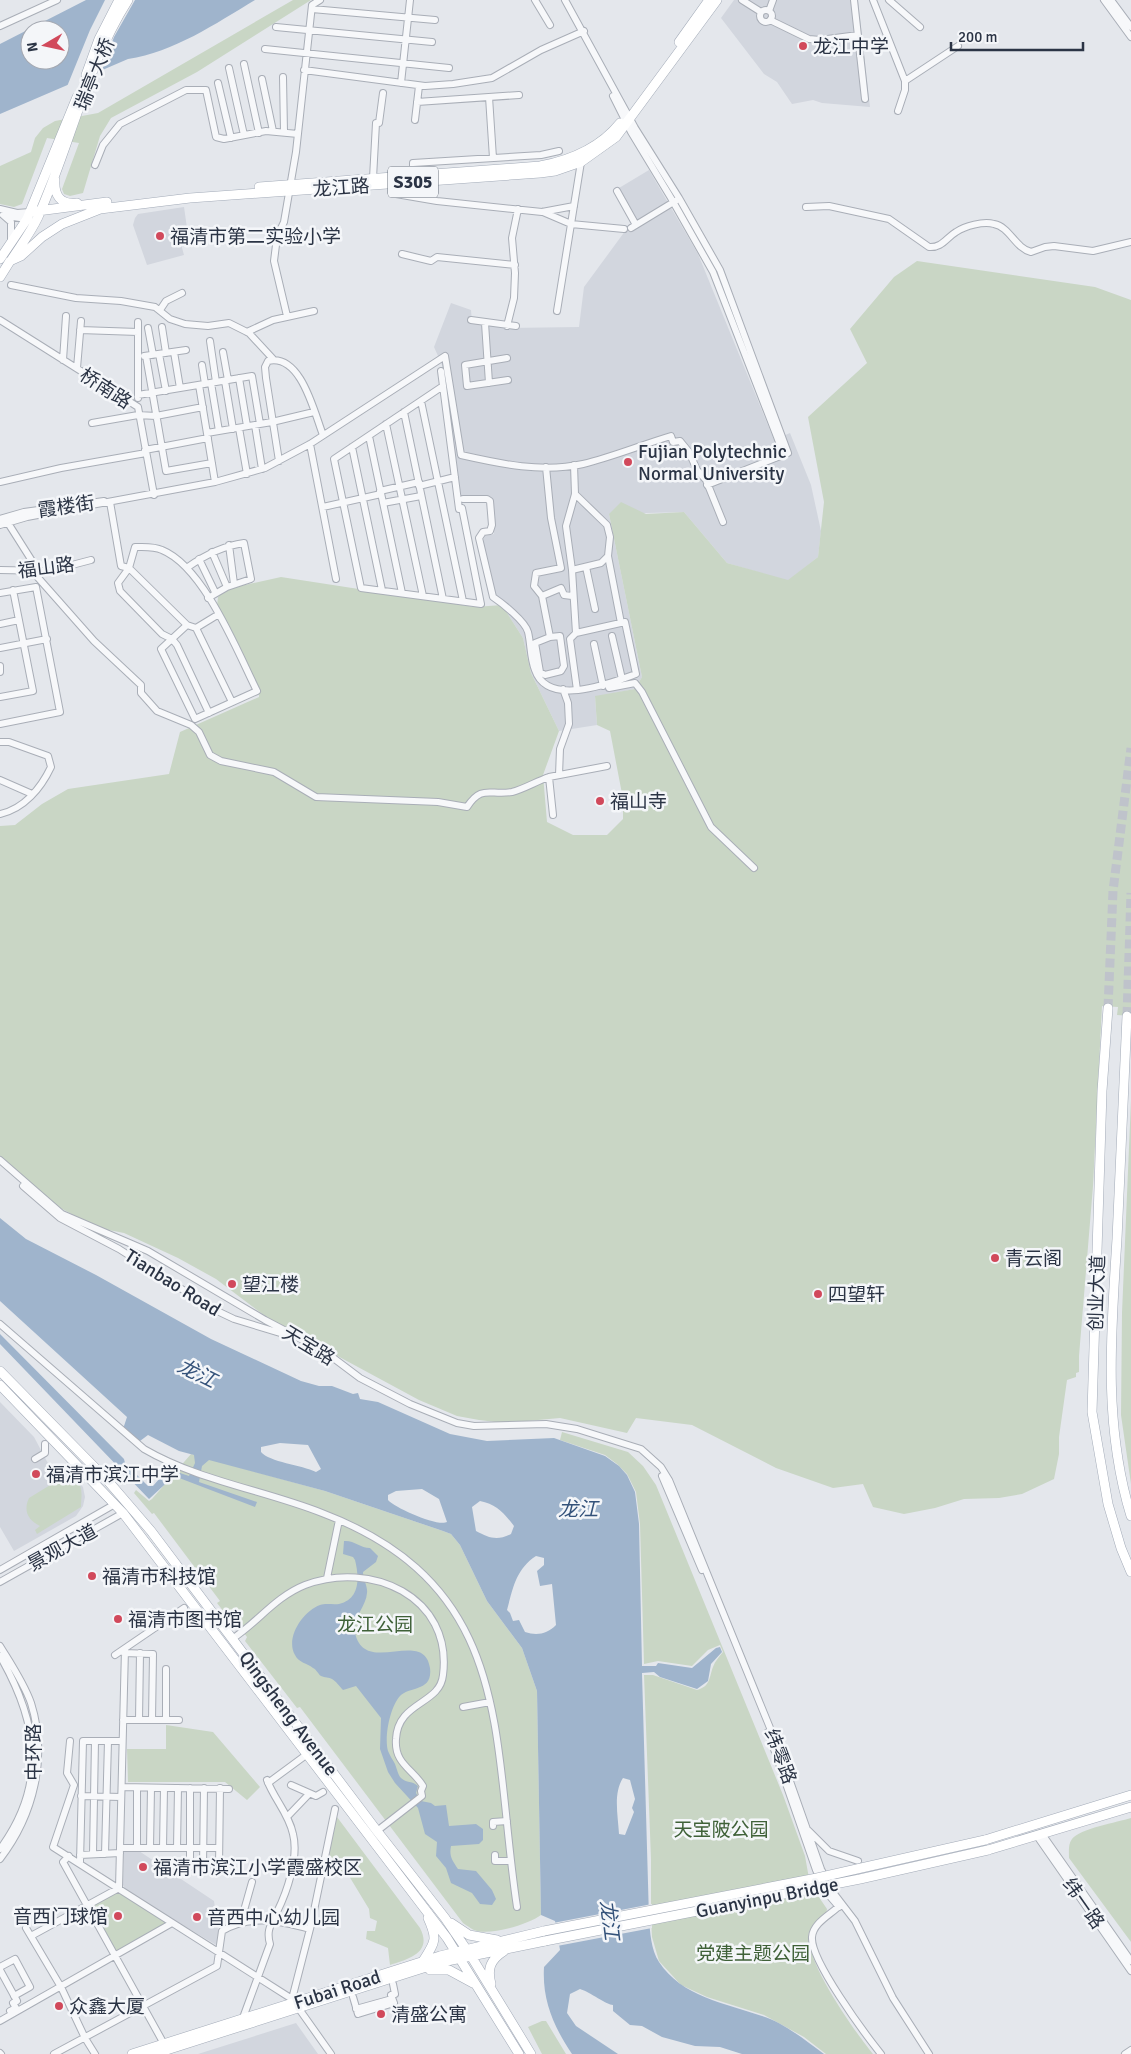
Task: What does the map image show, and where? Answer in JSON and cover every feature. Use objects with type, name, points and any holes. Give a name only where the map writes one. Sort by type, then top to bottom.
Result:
[{"type":"main road","name":"瑞亭大桥","points":[[60,148],[99,39],[119,0]]},
{"type":"main road","name":"瑞亭大桥","points":[[60,148],[87,85],[128,0]]},
{"type":"main road","name":"龙江路","points":[[0,278],[10,261],[62,224],[100,209],[373,178],[552,164],[590,149],[627,118],[709,0]]},
{"type":"main road","name":"龙江路","points":[[34,215],[89,205],[190,192],[392,183],[555,171],[581,162],[605,146],[717,0]]},
{"type":"main road","points":[[60,148],[54,189],[59,199],[71,204],[89,205]]},
{"type":"main road","points":[[0,259],[34,215],[60,148]]},
{"type":"main road","points":[[10,261],[55,175]]},
{"type":"main road","points":[[34,215],[100,209]]},
{"type":"main road","name":"创业大道","points":[[1108,1008],[1102,1091],[1092,1412],[1096,1445],[1108,1504],[1121,1548],[1131,1572]]},
{"type":"main road","name":"创业大道","points":[[1127,1016],[1110,1362],[1113,1434],[1118,1464],[1131,1516]]},
{"type":"main road","name":"Qingsheng Avenue","points":[[0,1371],[108,1480],[151,1531],[377,1831],[445,1918],[469,1952],[531,2054]]},
{"type":"main road","name":"Qingsheng Avenue","points":[[0,1385],[123,1513],[458,1954],[519,2054]]},
{"type":"main road","name":"Guanyinpu Bridge","points":[[544,1931],[817,1878],[985,1840],[1131,1796]]},
{"type":"main road","name":"Guanyinpu Bridge","points":[[545,1942],[860,1879],[988,1850],[1131,1807]]},
{"type":"main road","points":[[416,1899],[435,1935],[432,1949],[423,1961]]},
{"type":"main road","points":[[445,1918],[469,1935],[508,1944]]},
{"type":"main road","name":"Fubai Road","points":[[154,2054],[294,2004],[423,1961],[508,1944],[544,1931]]},
{"type":"main road","name":"Fubai Road","points":[[508,1944],[545,1942]]},
{"type":"main road","points":[[499,2000],[491,1983],[490,1967],[494,1958],[508,1944]]},
{"type":"main road","name":"Fubai Road","points":[[132,2054],[294,2004],[403,1975],[458,1954]]},
{"type":"main road","points":[[403,1975],[435,1969],[449,1970],[466,1977],[481,1992]]},
{"type":"street","points":[[0,26],[57,0]]},
{"type":"street","points":[[287,316],[274,261],[277,237],[284,222],[290,188],[312,5],[320,0]]},
{"type":"street","points":[[401,83],[410,0]]},
{"type":"street","points":[[535,0],[550,25]]},
{"type":"street","points":[[561,0],[582,32]]},
{"type":"street","points":[[565,0],[627,118],[720,270],[788,453],[707,484]]},
{"type":"street","points":[[742,0],[761,12],[769,11]]},
{"type":"street","points":[[770,20],[771,15],[769,11],[773,0]]},
{"type":"street","points":[[854,0],[865,99]]},
{"type":"street","points":[[873,0],[905,81],[905,90],[898,111]]},
{"type":"street","points":[[890,0],[920,26]]},
{"type":"street","points":[[1104,0],[1131,37]]},
{"type":"street","points":[[1111,0],[1131,28]]},
{"type":"street","points":[[312,9],[435,20]]},
{"type":"street","points":[[761,12],[760,18],[762,21],[770,20],[809,39],[820,40],[858,35]]},
{"type":"street","points":[[276,27],[432,42]]},
{"type":"street","points":[[304,70],[419,86],[453,84],[492,78],[541,50],[582,32]]},
{"type":"street","points":[[905,81],[958,46]]},
{"type":"street","points":[[265,49],[449,68]]},
{"type":"street","points":[[244,64],[259,132]]},
{"type":"street","points":[[229,68],[244,136]]},
{"type":"street","points":[[283,77],[284,132]]},
{"type":"street","points":[[262,79],[274,132]]},
{"type":"street","points":[[218,83],[231,138]]},
{"type":"street","points":[[415,120],[419,86]]},
{"type":"street","points":[[95,165],[103,145],[120,124],[192,89],[206,90],[216,137],[224,139],[259,132],[298,134]]},
{"type":"street","points":[[373,178],[376,123],[379,124],[383,93]]},
{"type":"street","points":[[417,102],[519,95]]},
{"type":"street","points":[[489,97],[492,158]]},
{"type":"street","points":[[413,175],[413,163],[559,151]]},
{"type":"street","points":[[557,311],[581,162]]},
{"type":"street","points":[[392,183],[396,194],[403,196],[542,212],[571,224],[631,227],[677,200]]},
{"type":"street","points":[[617,191],[631,227]]},
{"type":"street","points":[[542,212],[574,206]]},
{"type":"street","points":[[806,207],[828,206],[889,219],[930,248],[940,246],[957,231],[986,223],[1002,227],[1022,248],[1031,252],[1044,247],[1054,246],[1093,251],[1131,242]]},
{"type":"street","points":[[507,326],[514,298],[512,231],[518,209]]},
{"type":"street","points":[[1,212],[34,215]]},
{"type":"street","points":[[1,212],[11,222],[10,246]]},
{"type":"street","points":[[402,254],[431,261],[437,257],[514,265]]},
{"type":"street","points":[[12,285],[76,298],[121,301],[160,310],[170,319],[186,324],[208,326],[228,323],[247,332],[274,360]]},
{"type":"street","points":[[160,310],[166,301],[182,294]]},
{"type":"street","points":[[247,332],[259,325],[287,316],[314,311]]},
{"type":"street","points":[[63,360],[66,316]]},
{"type":"street","name":"桥南路","points":[[0,320],[138,407],[154,495]]},
{"type":"street","points":[[471,320],[516,326]]},
{"type":"street","points":[[77,368],[81,321]]},
{"type":"street","points":[[138,322],[138,407]]},
{"type":"street","points":[[485,323],[486,361],[490,383]]},
{"type":"street","points":[[162,327],[160,354],[152,393],[166,471],[212,463]]},
{"type":"street","points":[[148,328],[160,354],[180,388]]},
{"type":"street","points":[[80,330],[138,332]]},
{"type":"street","points":[[210,341],[208,384],[203,407],[215,482]]},
{"type":"street","points":[[138,357],[186,350]]},
{"type":"street","points":[[223,352],[226,380],[247,474]]},
{"type":"street","points":[[160,354],[166,390]]},
{"type":"street","points":[[232,702],[196,628],[187,625],[129,568],[121,566],[110,502],[215,482],[262,469],[310,444],[445,356],[461,456],[525,467],[574,465],[671,436],[673,442],[680,441],[690,452],[697,470],[707,484],[723,522]]},
{"type":"street","points":[[507,358],[465,365],[467,386],[508,380]]},
{"type":"street","points":[[279,460],[265,367],[268,362],[274,360],[284,362],[302,380],[323,435]]},
{"type":"street","points":[[202,365],[219,431]]},
{"type":"street","points":[[441,371],[443,386],[455,477],[459,508],[462,508],[481,604],[361,588],[334,459],[443,386]]},
{"type":"street","points":[[138,395],[252,376],[254,425]]},
{"type":"street","points":[[239,378],[254,425],[262,469]]},
{"type":"street","points":[[421,400],[463,601]]},
{"type":"street","points":[[92,422],[138,415],[156,416],[203,407]]},
{"type":"street","points":[[0,482],[146,451],[207,436],[219,431],[272,422],[314,412]]},
{"type":"street","points":[[404,412],[444,598]]},
{"type":"street","points":[[386,424],[423,596]]},
{"type":"street","points":[[368,436],[402,593]]},
{"type":"street","points":[[310,444],[336,579]]},
{"type":"street","points":[[352,447],[382,590]]},
{"type":"street","points":[[574,465],[575,494],[566,526],[572,570],[572,596],[576,633]]},
{"type":"street","points":[[546,467],[551,518],[561,568],[536,573],[534,586],[542,596],[550,637]]},
{"type":"street","points":[[323,507],[362,498],[400,486],[455,477]]},
{"type":"street","points":[[575,494],[608,525],[610,537],[608,556],[621,623]]},
{"type":"street","points":[[383,504],[422,496]]},
{"type":"street","points":[[464,500],[487,499],[490,502],[492,525],[490,531],[483,532],[479,538],[493,597],[505,605],[527,630],[535,671],[541,680],[554,687],[592,692],[634,683],[642,692],[712,827],[754,868]]},
{"type":"street","name":"霞楼街","points":[[0,519],[34,511],[100,501],[110,502]]},
{"type":"street","name":"霞楼街","points":[[0,525],[110,502]]},
{"type":"street","points":[[8,522],[36,572],[94,641],[141,685],[141,693],[157,711],[191,725],[199,732],[210,755],[221,761],[274,772],[316,797],[438,802],[467,807],[475,795],[484,792],[512,792],[549,777],[607,766]]},
{"type":"street","points":[[188,567],[212,552],[229,545],[244,543],[251,579],[226,587],[208,598]]},
{"type":"street","points":[[229,545],[234,584]]},
{"type":"street","points":[[187,625],[172,639],[161,649],[195,719],[209,713],[257,691],[219,614],[188,567],[160,549],[135,547],[129,568],[118,583],[120,591],[162,634],[172,639],[209,713]]},
{"type":"street","points":[[212,552],[226,587]]},
{"type":"street","points":[[572,570],[601,563],[608,556]]},
{"type":"street","points":[[199,559],[215,592]]},
{"type":"street","name":"福山路","points":[[0,570],[36,572],[91,560]]},
{"type":"street","points":[[586,567],[595,610]]},
{"type":"street","points":[[0,593],[36,587],[60,712],[0,724]]},
{"type":"street","points":[[542,596],[561,588],[564,596],[572,596]]},
{"type":"street","points":[[0,697],[33,691],[13,590]]},
{"type":"street","points":[[196,628],[219,614]]},
{"type":"street","points":[[0,624],[19,620]]},
{"type":"street","points":[[625,622],[636,674],[603,686],[575,690],[570,639],[576,633],[625,622]]},
{"type":"street","points":[[560,636],[564,666],[561,671],[545,675],[540,672],[535,643],[550,637],[560,636]]},
{"type":"street","points":[[612,636],[622,679]]},
{"type":"street","points":[[0,648],[47,639]]},
{"type":"street","points":[[594,644],[603,686]]},
{"type":"street","points":[[0,666],[0,672]]},
{"type":"street","points":[[559,775],[560,749],[569,724],[568,702],[563,689]]},
{"type":"street","points":[[0,742],[9,742],[48,756],[51,767],[32,794],[15,810],[0,814]]},
{"type":"street","points":[[549,777],[553,816]]},
{"type":"street","points":[[0,780],[32,794]]},
{"type":"street","name":"天宝路","points":[[0,1162],[62,1214],[148,1251],[265,1320],[324,1351],[360,1378],[410,1404],[458,1423],[474,1426],[546,1424],[565,1427],[629,1444],[645,1453]]},
{"type":"street","name":"Tianbao Road","points":[[0,1162],[60,1218],[120,1249],[213,1309],[234,1319],[298,1339],[322,1353],[359,1380],[408,1407],[457,1426],[474,1429],[546,1427],[575,1431],[645,1453]]},
{"type":"street","points":[[0,1324],[135,1442],[166,1461],[339,1520],[375,1537],[394,1549],[416,1566],[433,1584],[456,1615],[471,1641],[484,1675],[490,1702],[491,1725],[507,1821],[517,1907]]},
{"type":"street","points":[[36,1459],[45,1453],[45,1444]]},
{"type":"street","name":"纬零路","points":[[645,1453],[661,1467],[669,1480],[780,1750],[814,1851],[832,1891],[855,1921],[893,1998],[928,2054]]},
{"type":"street","name":"纬零路","points":[[645,1453],[665,1480],[769,1736],[816,1870],[827,1893],[852,1923],[895,2008],[924,2054]]},
{"type":"street","name":"景观大道","points":[[0,1570],[115,1504]]},
{"type":"street","name":"景观大道","points":[[0,1582],[123,1513]]},
{"type":"street","points":[[328,1578],[339,1520]]},
{"type":"street","points":[[232,1639],[285,1595],[328,1578],[356,1577],[388,1583],[414,1599],[434,1621],[442,1646],[444,1664],[442,1682],[431,1697],[408,1711],[401,1721],[396,1738],[401,1760],[423,1786],[420,1798],[377,1831]]},
{"type":"street","points":[[115,1655],[125,1651],[184,1608]]},
{"type":"street","name":"中环路","points":[[0,1646],[31,1703],[37,1771],[25,1818],[17,1836],[0,1859]]},
{"type":"street","points":[[125,1651],[153,1654],[152,1720]]},
{"type":"street","points":[[119,1888],[125,1651]]},
{"type":"street","points":[[139,1720],[140,1654]]},
{"type":"street","name":"中环路","points":[[0,1656],[24,1705],[33,1749],[32,1772],[26,1798],[11,1835],[0,1849]]},
{"type":"street","points":[[166,1669],[166,1720]]},
{"type":"street","points":[[463,1707],[490,1702]]},
{"type":"street","points":[[123,1720],[179,1720]]},
{"type":"street","points":[[70,1741],[67,1772],[74,1785],[53,1847],[69,1856],[80,1859],[119,1888],[294,2004],[331,2054]]},
{"type":"street","points":[[80,1859],[83,1741],[122,1741]]},
{"type":"street","points":[[93,1854],[95,1741]]},
{"type":"street","points":[[105,1854],[108,1741]]},
{"type":"street","points":[[244,2015],[270,1944],[267,1934],[271,1920],[277,1914],[294,1853],[294,1835],[287,1817],[267,1781],[306,1755]]},
{"type":"street","points":[[291,1785],[316,1796],[323,1792]]},
{"type":"street","points":[[122,1787],[229,1788]]},
{"type":"street","points":[[137,1848],[138,1788]]},
{"type":"street","points":[[150,1848],[151,1788]]},
{"type":"street","points":[[163,1848],[164,1788]]},
{"type":"street","points":[[177,1848],[178,1788]]},
{"type":"street","points":[[190,1788],[190,1867]]},
{"type":"street","points":[[203,1866],[204,1788]]},
{"type":"street","points":[[219,1866],[220,1788]]},
{"type":"street","points":[[287,1817],[309,1794]]},
{"type":"street","points":[[81,1796],[121,1797]]},
{"type":"street","points":[[326,2054],[294,2004],[335,1809]]},
{"type":"street","points":[[493,1826],[493,1822],[507,1821]]},
{"type":"street","points":[[808,1830],[829,1851],[858,1861]]},
{"type":"street","name":"纬一路","points":[[1039,1835],[1131,1961]]},
{"type":"street","name":"纬一路","points":[[1039,1835],[1131,1971]]},
{"type":"street","points":[[80,1859],[93,1854],[105,1854],[137,1848],[219,1848]]},
{"type":"street","points":[[495,1855],[495,1861],[511,1861]]},
{"type":"street","points":[[69,1856],[63,1862],[116,1955],[141,2006],[164,2044]]},
{"type":"street","points":[[241,1921],[252,1882]]},
{"type":"street","points":[[31,1936],[119,1888]]},
{"type":"street","points":[[837,1908],[819,1922],[814,1931],[813,1944],[839,1996],[881,2054]]},
{"type":"street","points":[[54,2054],[218,1966],[222,1931],[241,1921],[271,1920],[310,1929]]},
{"type":"street","points":[[0,2022],[172,1923]]},
{"type":"street","points":[[26,1928],[61,1987],[85,2038],[95,2054]]},
{"type":"street","points":[[0,2016],[16,2008],[13,2003],[18,2001],[14,1996],[0,1968],[15,1959],[30,1987],[14,1996]]},
{"type":"street","points":[[353,1997],[358,2014],[394,2003],[391,1996],[395,1994],[393,1984]]},
{"type":"street","points":[[1126,2054],[1131,2053]]},
{"type":"shaded area","name":"龙江中学","points":[[734,0],[858,0],[870,107],[822,103],[813,100],[792,104],[777,82],[764,74],[721,18]]},
{"type":"shaded area","name":"Fujian Polytechnic Normal University","points":[[649,170],[698,254],[774,440],[790,433],[811,485],[821,531],[818,557],[788,581],[727,563],[684,512],[609,514],[642,677],[635,689],[595,697],[597,725],[559,731],[531,673],[523,638],[502,605],[497,605],[483,541],[485,536],[494,534],[494,502],[488,497],[459,495],[442,365],[434,347],[451,303],[471,310],[472,322],[507,328],[579,327],[584,287],[631,223],[614,191]]},
{"type":"shaded area","name":"福清市第二实验小学","points":[[184,207],[188,235],[179,237],[184,255],[147,265],[133,225],[135,218],[138,214]]},
{"type":"shaded area","name":"福清市滨江中学","points":[[0,1402],[34,1437],[51,1469],[63,1467],[83,1487],[85,1497],[83,1506],[76,1516],[14,1551],[0,1527]]},
{"type":"shaded area","name":"福清市滨江小学霞盛校区","points":[[124,1849],[136,1849],[214,1901],[219,1937],[218,1946],[127,1892],[123,1885]]},
{"type":"shaded area","points":[[296,2023],[318,2054],[198,2054]]},
{"type":"green space","points":[[293,0],[311,0],[197,72],[111,118],[100,136],[83,193],[70,196],[64,194],[62,189],[79,143],[47,138],[22,204],[14,207],[0,204],[0,166],[31,152],[35,138],[43,128],[55,121],[98,113]]},
{"type":"green space","points":[[917,261],[1095,287],[1131,300],[1131,1016],[1117,1015],[1118,1007],[1102,1006],[1093,1186],[1079,1372],[1076,1373],[1076,1377],[1067,1380],[1059,1437],[1059,1454],[1054,1479],[1022,1494],[999,1498],[964,1499],[935,1508],[904,1514],[873,1507],[863,1484],[833,1488],[776,1468],[692,1425],[636,1418],[627,1433],[560,1418],[504,1423],[457,1416],[419,1400],[269,1319],[216,1279],[178,1258],[124,1233],[98,1228],[49,1202],[0,1159],[0,826],[15,825],[42,804],[68,789],[169,774],[180,732],[259,697],[259,692],[217,606],[218,597],[226,589],[281,577],[475,607],[502,605],[523,638],[531,673],[559,731],[543,775],[547,822],[573,835],[607,835],[623,819],[623,799],[610,731],[597,725],[595,696],[635,689],[642,677],[609,514],[621,502],[646,514],[684,512],[727,563],[788,580],[818,557],[824,502],[808,417],[867,363],[850,329],[894,277]]},
{"type":"green space","points":[[1131,1100],[1131,1484],[1121,1415],[1122,1313]]},
{"type":"green space","name":"天宝陂公园","points":[[562,1432],[628,1452],[643,1466],[656,1485],[783,1795],[805,1856],[810,1884],[827,1909],[826,1915],[809,1932],[809,1944],[814,1959],[843,2013],[873,2054],[826,2054],[804,2037],[764,2015],[707,1997],[681,1985],[659,1961],[652,1937],[651,1918],[651,1859],[644,1675],[653,1675],[697,1690],[707,1684],[715,1663],[723,1652],[720,1645],[708,1650],[692,1666],[658,1661],[644,1664],[640,1524],[636,1492],[627,1474],[617,1464],[605,1455],[560,1440]]},
{"type":"green space","name":"龙江公园","points":[[191,1454],[325,1491],[451,1534],[460,1545],[487,1601],[522,1648],[537,1691],[541,1915],[520,1925],[484,1932],[472,1929],[463,1923],[300,1707],[297,1708],[245,1641],[247,1637],[237,1624],[234,1625],[217,1603],[220,1601],[154,1513],[152,1514],[134,1493],[136,1490],[149,1501],[152,1499]]},
{"type":"green space","points":[[66,1477],[77,1481],[80,1485],[82,1492],[81,1507],[37,1534],[35,1530],[40,1526],[32,1521],[26,1507],[29,1498]]},
{"type":"green space","points":[[166,1725],[213,1732],[260,1787],[247,1800],[225,1782],[128,1782],[127,1749],[166,1749]]},
{"type":"green space","points":[[337,1817],[420,1928],[423,1943],[417,1954],[390,1965],[388,1948],[366,1939],[367,1931],[375,1931],[377,1921],[370,1918],[369,1909],[349,1876],[345,1876],[329,1854]]},
{"type":"green space","points":[[1131,1818],[1131,1942],[1069,1858],[1069,1846],[1072,1839],[1082,1832]]},
{"type":"green space","points":[[118,1890],[167,1923],[116,1953],[91,1906]]},
{"type":"green space","points":[[546,2021],[566,2054],[542,2054],[528,2027]]},
{"type":"water","points":[[86,0],[255,0],[178,44],[128,59],[0,114],[0,44],[20,34],[20,70],[70,70],[70,20],[47,20]]},
{"type":"water","name":"龙江","points":[[0,1218],[26,1239],[96,1275],[211,1339],[301,1381],[319,1386],[332,1386],[353,1394],[358,1393],[360,1399],[378,1402],[450,1434],[487,1441],[554,1438],[605,1456],[619,1466],[627,1475],[635,1492],[639,1524],[642,1666],[656,1666],[658,1663],[692,1668],[716,1648],[720,1647],[722,1652],[711,1664],[708,1681],[697,1689],[660,1677],[654,1672],[642,1673],[649,1918],[654,1952],[659,1962],[669,1974],[692,1991],[770,2019],[794,2032],[824,2054],[742,2054],[720,2047],[695,2046],[662,2037],[642,2026],[630,2025],[613,2011],[613,2005],[580,1989],[570,1994],[567,2013],[576,2026],[618,2054],[572,2054],[550,2013],[545,1991],[544,1967],[560,1950],[555,1921],[541,1915],[537,1691],[522,1648],[487,1601],[460,1545],[451,1534],[325,1491],[209,1460],[202,1466],[199,1482],[257,1502],[255,1507],[174,1476],[149,1499],[0,1344],[0,1334],[124,1459],[125,1463],[148,1486],[153,1486],[168,1469],[189,1476],[195,1463],[194,1455],[179,1451],[148,1435],[140,1441],[123,1429],[127,1417],[0,1301]],"holes":[[[280,1443],[308,1445],[321,1469],[316,1472],[278,1461],[261,1452],[261,1447]],[[422,1489],[439,1499],[447,1522],[442,1523],[426,1519],[407,1512],[392,1503],[388,1500],[388,1495],[396,1491]],[[480,1501],[495,1507],[514,1526],[511,1534],[493,1538],[476,1531],[472,1507]],[[536,1556],[544,1558],[544,1565],[537,1571],[540,1586],[552,1584],[556,1625],[542,1633],[525,1632],[519,1620],[513,1621],[507,1610],[516,1580],[524,1567]],[[623,1778],[630,1780],[635,1799],[632,1808],[634,1812],[625,1835],[619,1834],[618,1791]]]},
{"type":"water","points":[[344,1541],[370,1548],[378,1556],[376,1562],[363,1572],[367,1593],[355,1622],[355,1633],[361,1645],[370,1651],[382,1653],[417,1651],[425,1657],[430,1668],[430,1676],[424,1685],[404,1693],[396,1701],[387,1730],[388,1751],[401,1778],[418,1786],[416,1793],[421,1801],[435,1806],[446,1805],[449,1826],[476,1824],[483,1829],[483,1840],[479,1844],[451,1846],[450,1853],[458,1869],[476,1871],[492,1890],[496,1899],[492,1905],[480,1904],[472,1893],[451,1883],[446,1868],[436,1856],[437,1842],[425,1834],[418,1808],[395,1783],[388,1772],[380,1749],[381,1718],[356,1686],[343,1690],[333,1680],[321,1676],[295,1655],[292,1641],[297,1626],[302,1619],[314,1608],[325,1604],[339,1604],[346,1601],[355,1592],[357,1580],[355,1560],[353,1557],[343,1554]]},
{"type":"pier","points":[[105,0],[135,0],[114,37],[100,75],[66,89],[90,30]]},
{"type":"pier","points":[[652,1904],[652,1928],[557,1946],[553,1923]]},
{"type":"tunnel","points":[[1108,1008],[1113,891],[1131,748]]},
{"type":"tunnel","points":[[1127,1016],[1131,893]]},
{"type":"place","name":"龙江中学","points":[[803,46]]},
{"type":"place","name":"福清市第二实验小学","points":[[160,236]]},
{"type":"place","name":"Fujian Polytechnic Normal University","points":[[628,462]]},
{"type":"place","name":"福山寺","points":[[600,801]]},
{"type":"place","name":"青云阁","points":[[995,1258]]},
{"type":"place","name":"望江楼","points":[[232,1284]]},
{"type":"place","name":"四望轩","points":[[818,1294]]},
{"type":"place","name":"福清市滨江中学","points":[[36,1474]]},
{"type":"place","name":"福清市科技馆","points":[[92,1576]]},
{"type":"place","name":"福清市图书馆","points":[[118,1619]]},
{"type":"place","name":"福清市滨江小学霞盛校区","points":[[143,1867]]},
{"type":"place","name":"音西门球馆","points":[[118,1916]]},
{"type":"place","name":"音西中心幼儿园","points":[[197,1917]]},
{"type":"place","name":"众鑫大厦","points":[[59,2006]]},
{"type":"place","name":"清盛公寓","points":[[381,2014]]},
{"type":"park label","name":"党建主题公园","points":[[753,1953]]}]
